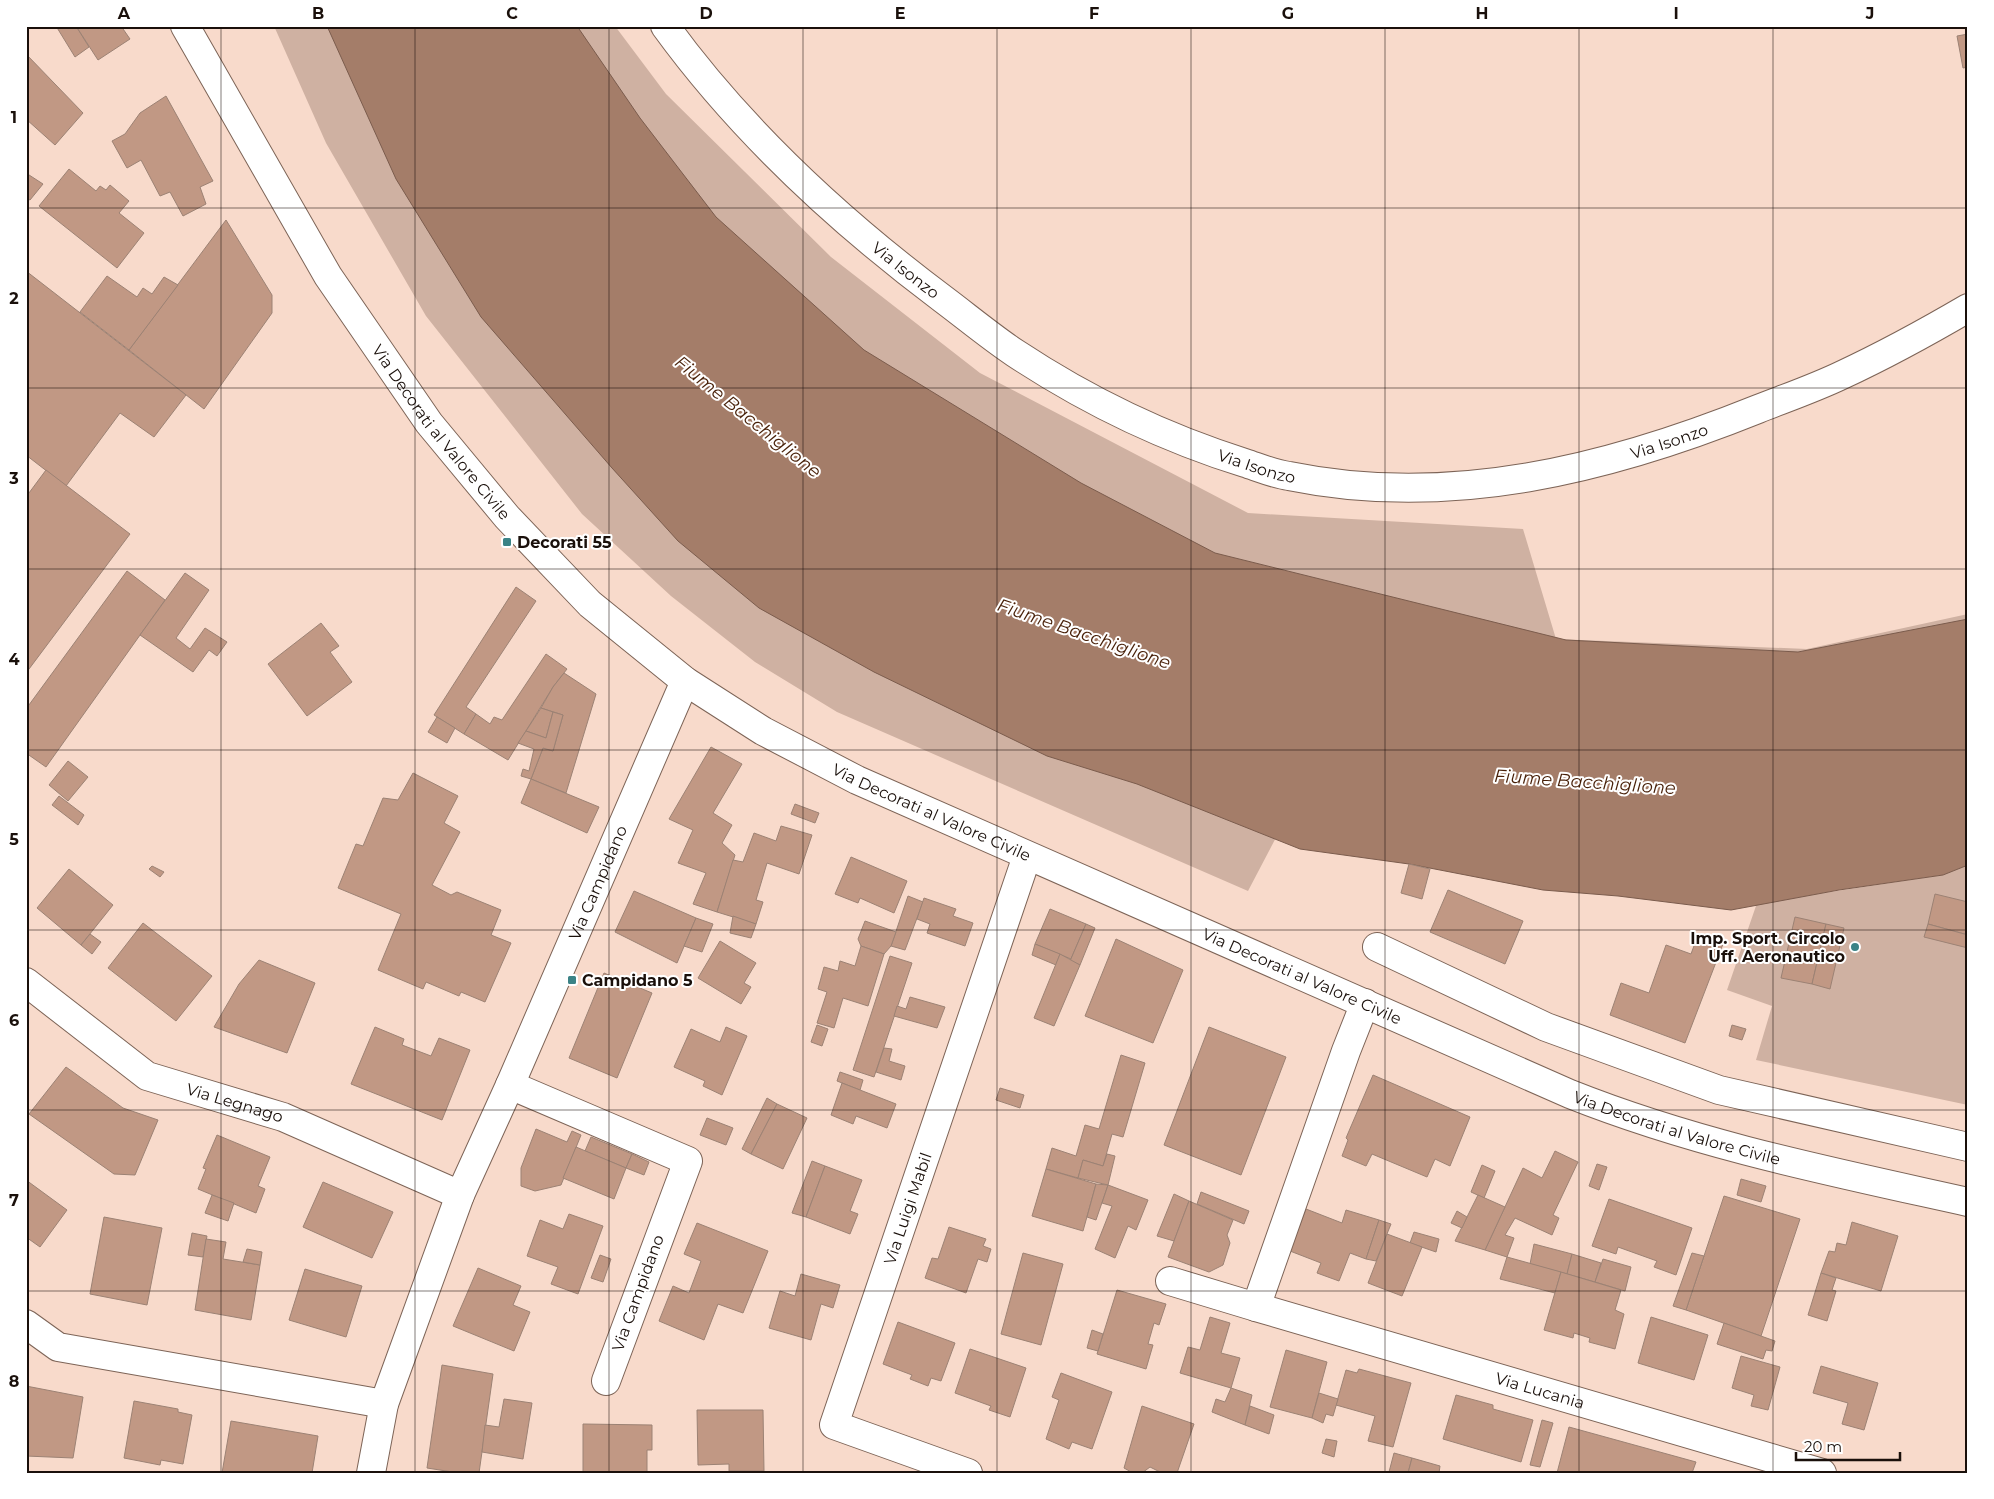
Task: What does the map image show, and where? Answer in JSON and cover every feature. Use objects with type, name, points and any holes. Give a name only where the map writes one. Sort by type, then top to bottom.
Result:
[{"type":"street","name":"Via Decorati al Valore Civile","points":[[185,26],[328,276],[429,423],[507,516],[590,604],[685,682],[763,731],[857,780],[1570,1094],[1624,1116],[1771,1158],[1968,1202]]},
{"type":"street","name":"Via Isonzo","points":[[665,26],[714,89],[797,176],[855,230],[1015,353],[1082,393],[1152,428],[1216,454],[1286,476],[1347,485],[1419,490],[1486,484],[1558,473],[1701,432],[1814,387],[1914,339],[1968,308]]},
{"type":"street","name":"Via Campidano","points":[[371,1473],[384,1404],[460,1195],[510,1085],[685,682]]},
{"type":"street","name":"Via Luigi Mabil","points":[[968,1473],[834,1425],[1027,856]]},
{"type":"street","points":[[1377,947],[1546,1026],[1719,1090],[1968,1147]]},
{"type":"street","name":"Via Legnago","points":[[26,982],[147,1076],[283,1117],[460,1195]]},
{"type":"street","points":[[1256,1307],[1346,1051],[1365,1003]]},
{"type":"street","name":"Via Campidano","points":[[510,1085],[688,1161],[606,1381]]},
{"type":"street","name":"Via Lucania","points":[[1170,1280],[1822,1473]]},
{"type":"street","points":[[26,1324],[58,1348],[384,1404]]},
{"type":"shaded area","points":[[274,26],[615,26],[666,94],[831,257],[980,373],[1248,513],[1523,529],[1556,639],[1807,649],[1968,614],[1968,843],[1280,830],[1248,891],[837,712],[755,662],[671,596],[582,514],[426,316],[326,143]]},
{"type":"shaded area","name":"Imp. Sport. Circolo Uff. Aeronautico","points":[[1968,865],[1968,1105],[1756,1060],[1772,1006],[1727,990],[1757,903],[1943,875]]},
{"type":"water","name":"Fiume Bacchiglione","points":[[327,26],[577,26],[640,118],[716,217],[864,350],[1081,483],[1215,553],[1566,640],[1798,652],[1968,619],[1968,865],[1943,875],[1839,890],[1731,910],[1618,896],[1543,890],[1409,864],[1300,849],[1137,784],[1047,756],[874,672],[759,608],[678,541],[481,317],[396,179]]},
{"type":"building","points":[[56,26],[76,26],[89,47],[75,57]]},
{"type":"building","points":[[76,26],[121,26],[130,39],[98,60]]},
{"type":"building","points":[[1968,34],[1968,67],[1963,68],[1957,36]]},
{"type":"building","points":[[26,54],[83,113],[55,145],[26,119]]},
{"type":"building","points":[[166,96],[213,181],[200,187],[206,204],[183,216],[170,192],[160,196],[141,160],[127,168],[112,141],[125,134],[140,113]]},
{"type":"building","points":[[69,169],[96,191],[100,186],[106,190],[110,185],[129,201],[119,213],[144,233],[117,268],[39,206]]},
{"type":"building","points":[[26,173],[43,184],[30,200],[26,198]]},
{"type":"building","points":[[226,220],[272,295],[272,313],[204,409],[129,350]]},
{"type":"building","points":[[26,271],[186,395],[154,437],[120,413],[66,486],[26,455]]},
{"type":"building","points":[[107,276],[137,297],[143,288],[152,294],[164,277],[178,285],[129,350],[80,312]]},
{"type":"building","points":[[46,470],[130,534],[26,673],[26,497]]},
{"type":"building","points":[[127,571],[165,600],[46,767],[26,753],[26,709]]},
{"type":"building","points":[[185,573],[209,590],[176,638],[190,649],[205,628],[227,642],[217,656],[209,650],[193,672],[140,635]]},
{"type":"building","points":[[516,587],[536,601],[466,707],[476,714],[464,734],[434,715]]},
{"type":"building","points":[[321,623],[339,646],[330,652],[352,682],[307,716],[268,664]]},
{"type":"building","points":[[546,654],[567,669],[553,687],[508,760],[464,734],[476,714],[490,724],[494,717],[502,720]]},
{"type":"building","points":[[564,673],[596,694],[566,793],[531,779],[543,748],[553,751],[563,715],[541,708],[553,687]]},
{"type":"building","points":[[541,708],[553,712],[546,738],[526,731]]},
{"type":"building","points":[[553,712],[563,715],[553,751],[543,748],[531,779],[521,776],[523,769],[529,771],[534,749],[518,743],[526,731],[546,738]]},
{"type":"building","points":[[437,717],[455,728],[447,743],[428,732]]},
{"type":"building","points":[[711,747],[742,764],[713,813],[732,825],[722,843],[735,855],[717,912],[693,904],[706,873],[678,863],[693,830],[669,819]]},
{"type":"building","points":[[68,761],[88,777],[68,801],[49,785]]},
{"type":"building","points":[[413,773],[458,796],[444,823],[460,832],[432,885],[451,895],[457,892],[501,910],[491,935],[511,943],[485,1002],[461,992],[459,996],[426,982],[423,989],[378,970],[401,914],[338,888],[356,844],[363,846],[383,798],[398,800]]},
{"type":"building","points":[[531,779],[599,807],[587,833],[521,803]]},
{"type":"building","points":[[59,796],[84,815],[78,825],[52,805]]},
{"type":"building","points":[[795,804],[819,813],[815,823],[791,814]]},
{"type":"building","points":[[781,826],[812,835],[799,874],[767,863],[756,900],[763,902],[756,924],[717,912],[733,860],[743,862],[754,833],[776,841]]},
{"type":"building","points":[[851,857],[907,881],[894,913],[860,898],[858,903],[835,894]]},
{"type":"building","points":[[1409,864],[1430,869],[1422,899],[1401,893]]},
{"type":"building","points":[[152,866],[164,872],[160,877],[149,869]]},
{"type":"building","points":[[69,869],[113,905],[81,945],[37,908]]},
{"type":"building","points":[[1448,890],[1523,921],[1505,964],[1430,932]]},
{"type":"building","points":[[634,891],[696,918],[677,963],[615,932]]},
{"type":"building","points":[[1935,894],[1968,902],[1968,935],[1928,924]]},
{"type":"building","points":[[908,896],[923,902],[905,950],[891,946]]},
{"type":"building","points":[[924,898],[956,909],[953,916],[973,923],[965,946],[927,933],[930,924],[917,919]]},
{"type":"building","points":[[1050,909],[1086,924],[1071,959],[1035,944]]},
{"type":"building","points":[[733,916],[756,924],[751,938],[730,933]]},
{"type":"building","points":[[1795,917],[1826,924],[1812,984],[1781,978]]},
{"type":"building","points":[[696,918],[713,924],[702,952],[684,946]]},
{"type":"building","points":[[865,921],[896,932],[891,946],[884,954],[861,946],[858,939]]},
{"type":"building","points":[[143,923],[212,976],[176,1021],[108,968]]},
{"type":"building","points":[[1086,924],[1095,928],[1080,965],[1070,961]]},
{"type":"building","points":[[1826,924],[1844,928],[1830,989],[1812,984]]},
{"type":"building","points":[[1928,924],[1968,935],[1968,948],[1924,937]]},
{"type":"building","points":[[90,934],[101,942],[92,954],[81,945]]},
{"type":"building","points":[[1698,935],[1723,944],[1685,1043],[1610,1015],[1621,983],[1649,993],[1666,945],[1691,954]]},
{"type":"building","points":[[1116,939],[1183,970],[1153,1043],[1085,1016]]},
{"type":"building","points":[[720,941],[756,963],[744,983],[751,987],[741,1004],[698,978]]},
{"type":"building","points":[[1035,944],[1060,954],[1056,965],[1032,955]]},
{"type":"building","points":[[861,946],[884,954],[868,1006],[843,998],[834,1028],[817,1023],[827,992],[818,989],[824,967],[838,971],[840,961],[855,966]]},
{"type":"building","points":[[1060,954],[1080,965],[1054,1026],[1034,1018]]},
{"type":"building","points":[[890,956],[912,963],[874,1077],[853,1070]]},
{"type":"building","points":[[259,960],[315,983],[287,1053],[214,1027],[239,984]]},
{"type":"building","points":[[604,973],[652,993],[617,1078],[569,1058]]},
{"type":"building","points":[[910,997],[945,1007],[937,1028],[894,1016],[897,1006],[906,1009]]},
{"type":"building","points":[[817,1025],[828,1029],[822,1046],[811,1042]]},
{"type":"building","points":[[1732,1025],[1746,1029],[1742,1040],[1729,1036]]},
{"type":"building","points":[[375,1027],[404,1039],[402,1045],[431,1056],[439,1038],[470,1050],[442,1120],[351,1084]]},
{"type":"building","points":[[726,1027],[747,1036],[722,1095],[703,1086],[705,1081],[674,1067],[691,1029],[720,1042]]},
{"type":"building","points":[[1209,1027],[1286,1057],[1241,1175],[1164,1145]]},
{"type":"building","points":[[884,1048],[892,1049],[889,1061],[905,1066],[901,1080],[876,1072]]},
{"type":"building","points":[[1121,1055],[1145,1063],[1123,1137],[1112,1134],[1103,1166],[1083,1160],[1078,1178],[1046,1169],[1052,1148],[1076,1156],[1085,1125],[1099,1129]]},
{"type":"building","points":[[66,1067],[123,1108],[158,1120],[135,1175],[114,1174],[29,1114]]},
{"type":"building","points":[[840,1072],[863,1080],[860,1090],[837,1081]]},
{"type":"building","points":[[1373,1075],[1470,1117],[1450,1166],[1435,1159],[1427,1177],[1372,1154],[1366,1166],[1342,1156],[1348,1140],[1346,1138]]},
{"type":"building","points":[[842,1083],[896,1104],[887,1128],[856,1116],[853,1124],[831,1115]]},
{"type":"building","points":[[1000,1088],[1024,1095],[1020,1108],[996,1100]]},
{"type":"building","points":[[767,1098],[777,1104],[751,1154],[742,1149]]},
{"type":"building","points":[[777,1104],[807,1118],[783,1169],[751,1154]]},
{"type":"building","points":[[707,1118],[733,1128],[726,1145],[700,1135]]},
{"type":"building","points":[[536,1129],[567,1142],[572,1131],[581,1135],[561,1185],[535,1191],[521,1186],[521,1168]]},
{"type":"building","points":[[217,1135],[270,1157],[258,1186],[265,1189],[256,1213],[198,1189],[206,1169],[203,1168]]},
{"type":"building","points":[[591,1137],[632,1154],[626,1168],[585,1151]]},
{"type":"building","points":[[576,1147],[626,1168],[614,1199],[563,1178]]},
{"type":"building","points":[[1555,1151],[1578,1162],[1553,1215],[1559,1218],[1552,1235],[1515,1218],[1505,1235],[1514,1238],[1507,1257],[1485,1250],[1523,1168],[1542,1178]]},
{"type":"building","points":[[632,1154],[649,1162],[644,1175],[626,1168]]},
{"type":"building","points":[[1107,1154],[1115,1156],[1108,1185],[1078,1178],[1083,1160],[1103,1166]]},
{"type":"building","points":[[812,1161],[825,1166],[806,1217],[792,1213]]},
{"type":"building","points":[[1597,1164],[1607,1167],[1599,1190],[1589,1186]]},
{"type":"building","points":[[1482,1165],[1495,1171],[1484,1198],[1471,1192]]},
{"type":"building","points":[[825,1166],[862,1180],[850,1211],[858,1214],[850,1234],[806,1217]]},
{"type":"building","points":[[1046,1169],[1096,1184],[1083,1231],[1032,1216]]},
{"type":"building","points":[[1741,1179],[1766,1186],[1761,1202],[1737,1195]]},
{"type":"building","points":[[26,1180],[67,1210],[40,1247],[26,1237]]},
{"type":"building","points":[[323,1182],[393,1212],[372,1258],[303,1227]]},
{"type":"building","points":[[1096,1184],[1108,1185],[1096,1220],[1087,1217]]},
{"type":"building","points":[[1108,1185],[1148,1200],[1136,1230],[1128,1226],[1115,1258],[1095,1249],[1112,1206],[1102,1203]]},
{"type":"building","points":[[1201,1192],[1249,1211],[1244,1224],[1197,1204]]},
{"type":"building","points":[[1174,1194],[1189,1201],[1174,1241],[1157,1236]]},
{"type":"building","points":[[212,1195],[234,1203],[228,1221],[205,1213]]},
{"type":"building","points":[[1478,1195],[1505,1207],[1485,1250],[1455,1241]]},
{"type":"building","points":[[1724,1196],[1800,1219],[1761,1336],[1686,1310]]},
{"type":"building","points":[[1609,1199],[1692,1228],[1676,1275],[1654,1267],[1657,1261],[1618,1247],[1616,1254],[1592,1246]]},
{"type":"building","points":[[1189,1201],[1233,1220],[1227,1235],[1230,1243],[1223,1265],[1209,1272],[1168,1257]]},
{"type":"building","points":[[1306,1209],[1342,1223],[1346,1210],[1379,1220],[1366,1259],[1350,1253],[1339,1281],[1317,1273],[1321,1263],[1290,1251]]},
{"type":"building","points":[[1457,1211],[1467,1217],[1462,1228],[1451,1223]]},
{"type":"building","points":[[569,1214],[603,1226],[578,1294],[551,1284],[558,1267],[527,1256],[540,1220],[563,1229]]},
{"type":"building","points":[[104,1217],[162,1228],[147,1305],[90,1294]]},
{"type":"building","points":[[1379,1220],[1391,1224],[1376,1261],[1366,1259]]},
{"type":"building","points":[[1852,1222],[1898,1236],[1881,1291],[1821,1273],[1829,1251],[1835,1252],[1837,1243],[1846,1245]]},
{"type":"building","points":[[697,1223],[768,1251],[743,1313],[718,1304],[704,1340],[659,1321],[673,1286],[689,1293],[701,1261],[684,1254]]},
{"type":"building","points":[[949,1227],[986,1239],[983,1246],[991,1249],[987,1262],[978,1259],[966,1293],[925,1278],[932,1258],[938,1259]]},
{"type":"building","points":[[1414,1232],[1439,1239],[1436,1252],[1410,1243]]},
{"type":"building","points":[[192,1233],[207,1236],[203,1257],[188,1255]]},
{"type":"building","points":[[1387,1234],[1422,1247],[1402,1296],[1368,1283]]},
{"type":"building","points":[[206,1239],[226,1242],[223,1259],[260,1265],[251,1320],[195,1310]]},
{"type":"building","points":[[1534,1244],[1572,1254],[1567,1274],[1530,1264]]},
{"type":"building","points":[[247,1249],[262,1252],[260,1265],[243,1262]]},
{"type":"building","points":[[1023,1253],[1063,1264],[1041,1345],[1001,1334]]},
{"type":"building","points":[[1692,1253],[1704,1256],[1686,1310],[1673,1306]]},
{"type":"building","points":[[1572,1254],[1601,1263],[1595,1282],[1567,1274]]},
{"type":"building","points":[[600,1255],[611,1259],[603,1282],[591,1278]]},
{"type":"building","points":[[1507,1257],[1561,1272],[1555,1293],[1500,1279]]},
{"type":"building","points":[[1603,1259],[1631,1267],[1625,1291],[1595,1282]]},
{"type":"building","points":[[478,1268],[521,1286],[513,1305],[530,1312],[514,1351],[453,1326]]},
{"type":"building","points":[[305,1269],[362,1286],[346,1337],[289,1320]]},
{"type":"building","points":[[1561,1272],[1621,1290],[1615,1310],[1624,1314],[1615,1349],[1589,1342],[1590,1338],[1574,1333],[1573,1338],[1544,1330]]},
{"type":"building","points":[[1821,1273],[1836,1278],[1832,1290],[1836,1291],[1827,1321],[1808,1315]]},
{"type":"building","points":[[801,1274],[840,1285],[833,1308],[821,1304],[811,1340],[769,1328],[780,1291],[795,1296]]},
{"type":"building","points":[[1117,1290],[1166,1304],[1159,1325],[1154,1323],[1148,1344],[1153,1345],[1146,1369],[1097,1354]]},
{"type":"building","points":[[1210,1317],[1230,1323],[1221,1353],[1240,1358],[1231,1388],[1180,1373],[1188,1347],[1200,1350]]},
{"type":"building","points":[[1651,1317],[1708,1335],[1694,1380],[1638,1363]]},
{"type":"building","points":[[898,1322],[955,1343],[941,1381],[931,1378],[928,1386],[910,1379],[912,1375],[883,1364]]},
{"type":"building","points":[[1724,1323],[1775,1341],[1772,1351],[1766,1350],[1763,1359],[1717,1344]]},
{"type":"building","points":[[1092,1330],[1103,1334],[1098,1351],[1087,1348]]},
{"type":"building","points":[[970,1349],[1026,1368],[1010,1417],[989,1410],[991,1406],[955,1393]]},
{"type":"building","points":[[1286,1350],[1327,1362],[1312,1418],[1270,1407]]},
{"type":"building","points":[[1741,1356],[1780,1367],[1768,1410],[1751,1406],[1754,1395],[1732,1388]]},
{"type":"building","points":[[442,1365],[493,1374],[479,1473],[459,1473],[427,1468]]},
{"type":"building","points":[[1821,1366],[1878,1383],[1864,1430],[1842,1424],[1848,1403],[1813,1393]]},
{"type":"building","points":[[1359,1369],[1411,1383],[1393,1447],[1368,1441],[1375,1416],[1336,1405],[1346,1370],[1357,1373]]},
{"type":"building","points":[[1061,1373],[1112,1392],[1092,1449],[1072,1442],[1069,1449],[1046,1439],[1059,1400],[1052,1397]]},
{"type":"building","points":[[26,1386],[83,1397],[73,1458],[26,1456]]},
{"type":"building","points":[[1231,1388],[1252,1395],[1245,1425],[1212,1412],[1216,1399],[1225,1402]]},
{"type":"building","points":[[1319,1393],[1338,1399],[1333,1416],[1326,1414],[1323,1423],[1312,1418]]},
{"type":"building","points":[[1456,1395],[1493,1405],[1493,1409],[1533,1420],[1521,1462],[1443,1439]]},
{"type":"building","points":[[504,1399],[532,1403],[523,1459],[482,1452],[485,1425],[499,1427]]},
{"type":"building","points":[[134,1401],[178,1409],[178,1412],[192,1415],[183,1464],[161,1460],[160,1465],[124,1458]]},
{"type":"building","points":[[1142,1406],[1194,1424],[1177,1473],[1162,1473],[1150,1467],[1142,1473],[1133,1473],[1124,1468]]},
{"type":"building","points":[[1250,1406],[1274,1415],[1269,1434],[1245,1425]]},
{"type":"building","points":[[697,1410],[763,1410],[764,1471],[729,1471],[729,1464],[698,1465]]},
{"type":"building","points":[[1542,1420],[1553,1423],[1540,1467],[1530,1465]]},
{"type":"building","points":[[231,1421],[318,1436],[312,1473],[222,1473]]},
{"type":"building","points":[[583,1424],[652,1425],[652,1450],[647,1450],[647,1473],[583,1473]]},
{"type":"building","points":[[1569,1427],[1696,1462],[1692,1473],[1557,1473]]},
{"type":"building","points":[[1326,1439],[1337,1441],[1334,1457],[1322,1453]]},
{"type":"building","points":[[1394,1453],[1412,1458],[1408,1473],[1389,1472]]},
{"type":"building","points":[[1412,1458],[1440,1466],[1439,1473],[1408,1473]]},
{"type":"place","name":"Decorati 55","points":[[507,542]]},
{"type":"place","name":"Imp. Sport. Circolo Uff. Aeronautico","points":[[1855,947]]},
{"type":"place","name":"Campidano 5","points":[[572,980]]}]
